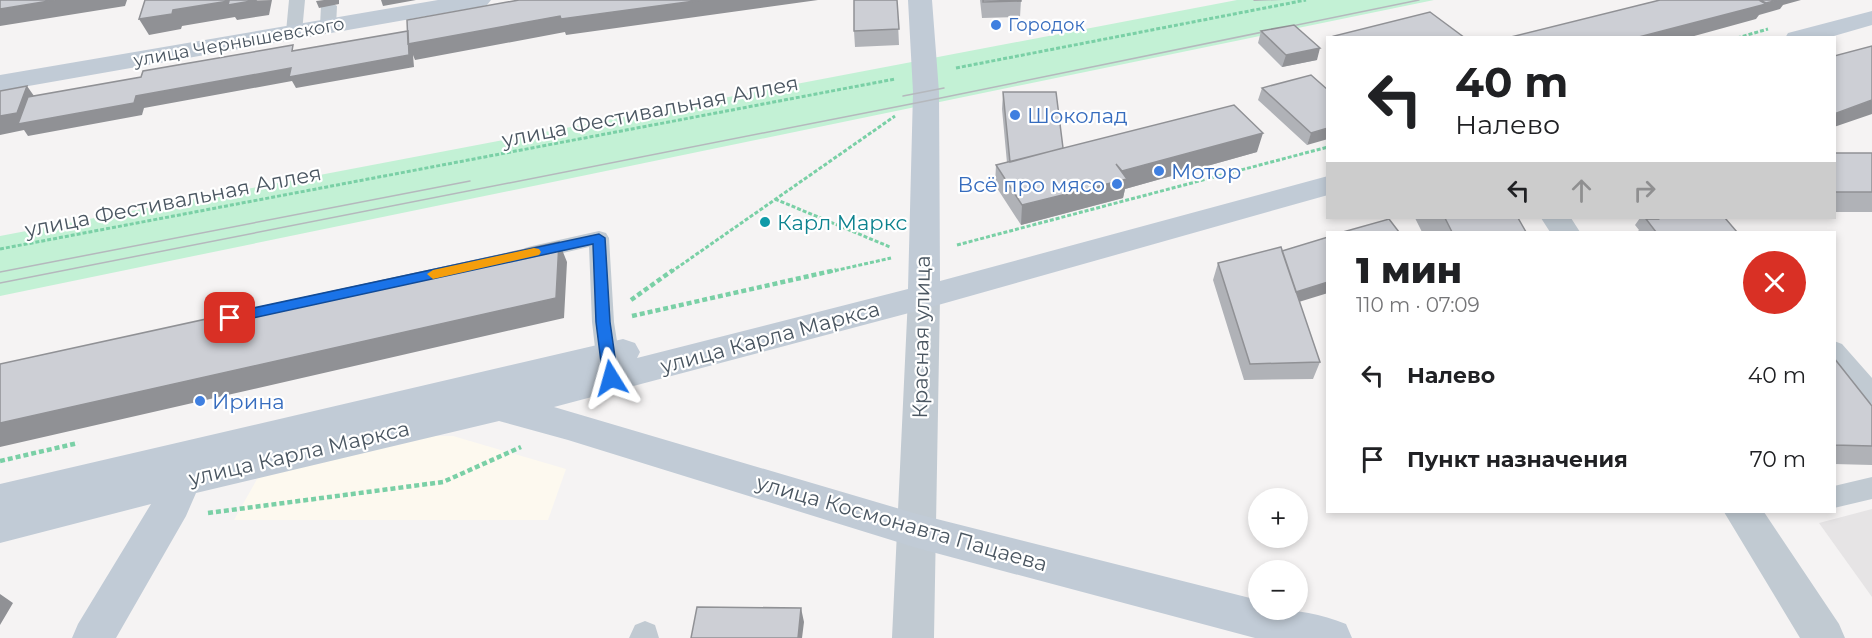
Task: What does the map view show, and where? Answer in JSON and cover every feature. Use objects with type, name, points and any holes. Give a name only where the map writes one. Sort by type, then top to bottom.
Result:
[{"type":"main road","name":"улица Чернышевского","points":[[0,83],[294,32],[329,16],[479,0]]},
{"type":"main road","name":"Красная улица","points":[[920,0],[925,74],[920,269]]},
{"type":"main road","points":[[1804,36],[1872,18]]},
{"type":"main road","points":[[1836,45],[1872,36]]},
{"type":"main road","name":"улица Карла Маркса","points":[[0,500],[184,467],[609,367],[920,269],[1326,166]]},
{"type":"main road","name":"улица Карла Маркса","points":[[920,269],[1326,185]]},
{"type":"main road","name":"улица Космонавта Пацаева","points":[[499,394],[568,425],[917,531],[1331,638]]},
{"type":"main road","points":[[93,638],[172,504],[184,467]]},
{"type":"main road","name":"улица Карла Маркса","points":[[0,526],[184,467]]},
{"type":"street","name":"Красная улица","points":[[913,638],[917,531],[920,269]]},
{"type":"street","points":[[1753,513],[1824,638]]},
{"type":"lane","points":[[294,32],[297,0]]},
{"type":"lane","points":[[507,258],[599,238],[603,322],[609,367]]},
{"type":"lane","points":[[1836,352],[1872,395]]},
{"type":"lane","points":[[1836,497],[1872,488]]},
{"type":"path","name":"улица Фестивальная Аллея","points":[[0,249],[1306,0]]},
{"type":"path","points":[[627,303],[888,118],[897,115]]},
{"type":"path","points":[[627,310],[628,317],[920,269],[964,244],[1326,148]]},
{"type":"path","points":[[774,199],[920,269]]},
{"type":"path","points":[[0,461],[82,443]]},
{"type":"shaded area","points":[[422,436],[453,436],[566,469],[548,520],[234,520],[261,472]]},
{"type":"shaded area","points":[[1872,509],[1872,597],[1819,523]]},
{"type":"green space","points":[[1237,0],[1434,0],[0,296],[0,236]]},
{"type":"building","points":[[0,0],[55,0],[0,9]]},
{"type":"building","points":[[145,0],[257,0],[228,5],[229,1],[173,10],[172,14],[139,19]]},
{"type":"building","points":[[519,0],[702,0],[561,19],[560,16],[408,44],[407,20]]},
{"type":"building","points":[[854,0],[897,0],[899,29],[854,31]]},
{"type":"building","points":[[983,0],[1021,0],[1021,1],[983,2]]},
{"type":"building","points":[[1660,0],[1759,0],[1766,4],[1643,36],[1515,36]]},
{"type":"building","points":[[1760,0],[1778,0],[1766,3]]},
{"type":"building","points":[[1430,12],[1462,36],[1334,36]]},
{"type":"building","points":[[1294,25],[1320,48],[1286,55],[1261,31]]},
{"type":"building","points":[[408,31],[409,55],[289,77],[291,68],[136,96],[134,103],[18,124],[28,97],[141,77],[143,71],[293,45],[292,51]]},
{"type":"building","points":[[1872,46],[1872,100],[1836,113],[1836,55]]},
{"type":"building","points":[[1311,75],[1326,88],[1326,129],[1311,133],[1262,88]]},
{"type":"building","points":[[27,86],[17,113],[0,116],[0,91]]},
{"type":"building","points":[[1003,92],[1056,92],[1063,148],[1010,162]]},
{"type":"building","points":[[1234,105],[1263,133],[1122,171],[1116,164],[1127,179],[1022,205],[996,165]]},
{"type":"building","points":[[1836,153],[1872,153],[1872,192],[1836,192]]},
{"type":"building","points":[[1389,219],[1398,231],[1347,231]]},
{"type":"building","points":[[1446,219],[1519,219],[1525,231],[1452,231]]},
{"type":"building","points":[[1646,219],[1726,219],[1736,231],[1655,231]]},
{"type":"building","points":[[1326,238],[1326,283],[1296,292],[1282,251]]},
{"type":"building","points":[[559,242],[556,298],[0,423],[0,364]]},
{"type":"building","points":[[1281,247],[1320,362],[1250,364],[1218,263]]},
{"type":"building","points":[[1836,361],[1872,406],[1872,446],[1836,445]]},
{"type":"building","points":[[697,607],[801,608],[798,638],[691,638]]},
{"type":"tram line","points":[[0,283],[926,101],[1419,0]]},
{"type":"tram line","points":[[903,96],[944,88]]},
{"type":"tram line","points":[[0,272],[470,181]]},
{"type":"slow traffic","points":[[433,274],[534,252]]},
{"type":"place","name":"Городок","points":[[996,25]]},
{"type":"place","name":"Шоколад","points":[[1015,115]]},
{"type":"place","name":"Мотор","points":[[1159,171]]},
{"type":"place","name":"Всё про мясо","points":[[1117,184]]},
{"type":"place","name":"Карл Маркс","points":[[765,222]]},
{"type":"place","name":"Ирина","points":[[200,401]]},
{"type":"route","points":[[230,318],[599,238],[603,322],[611,378]]}]
